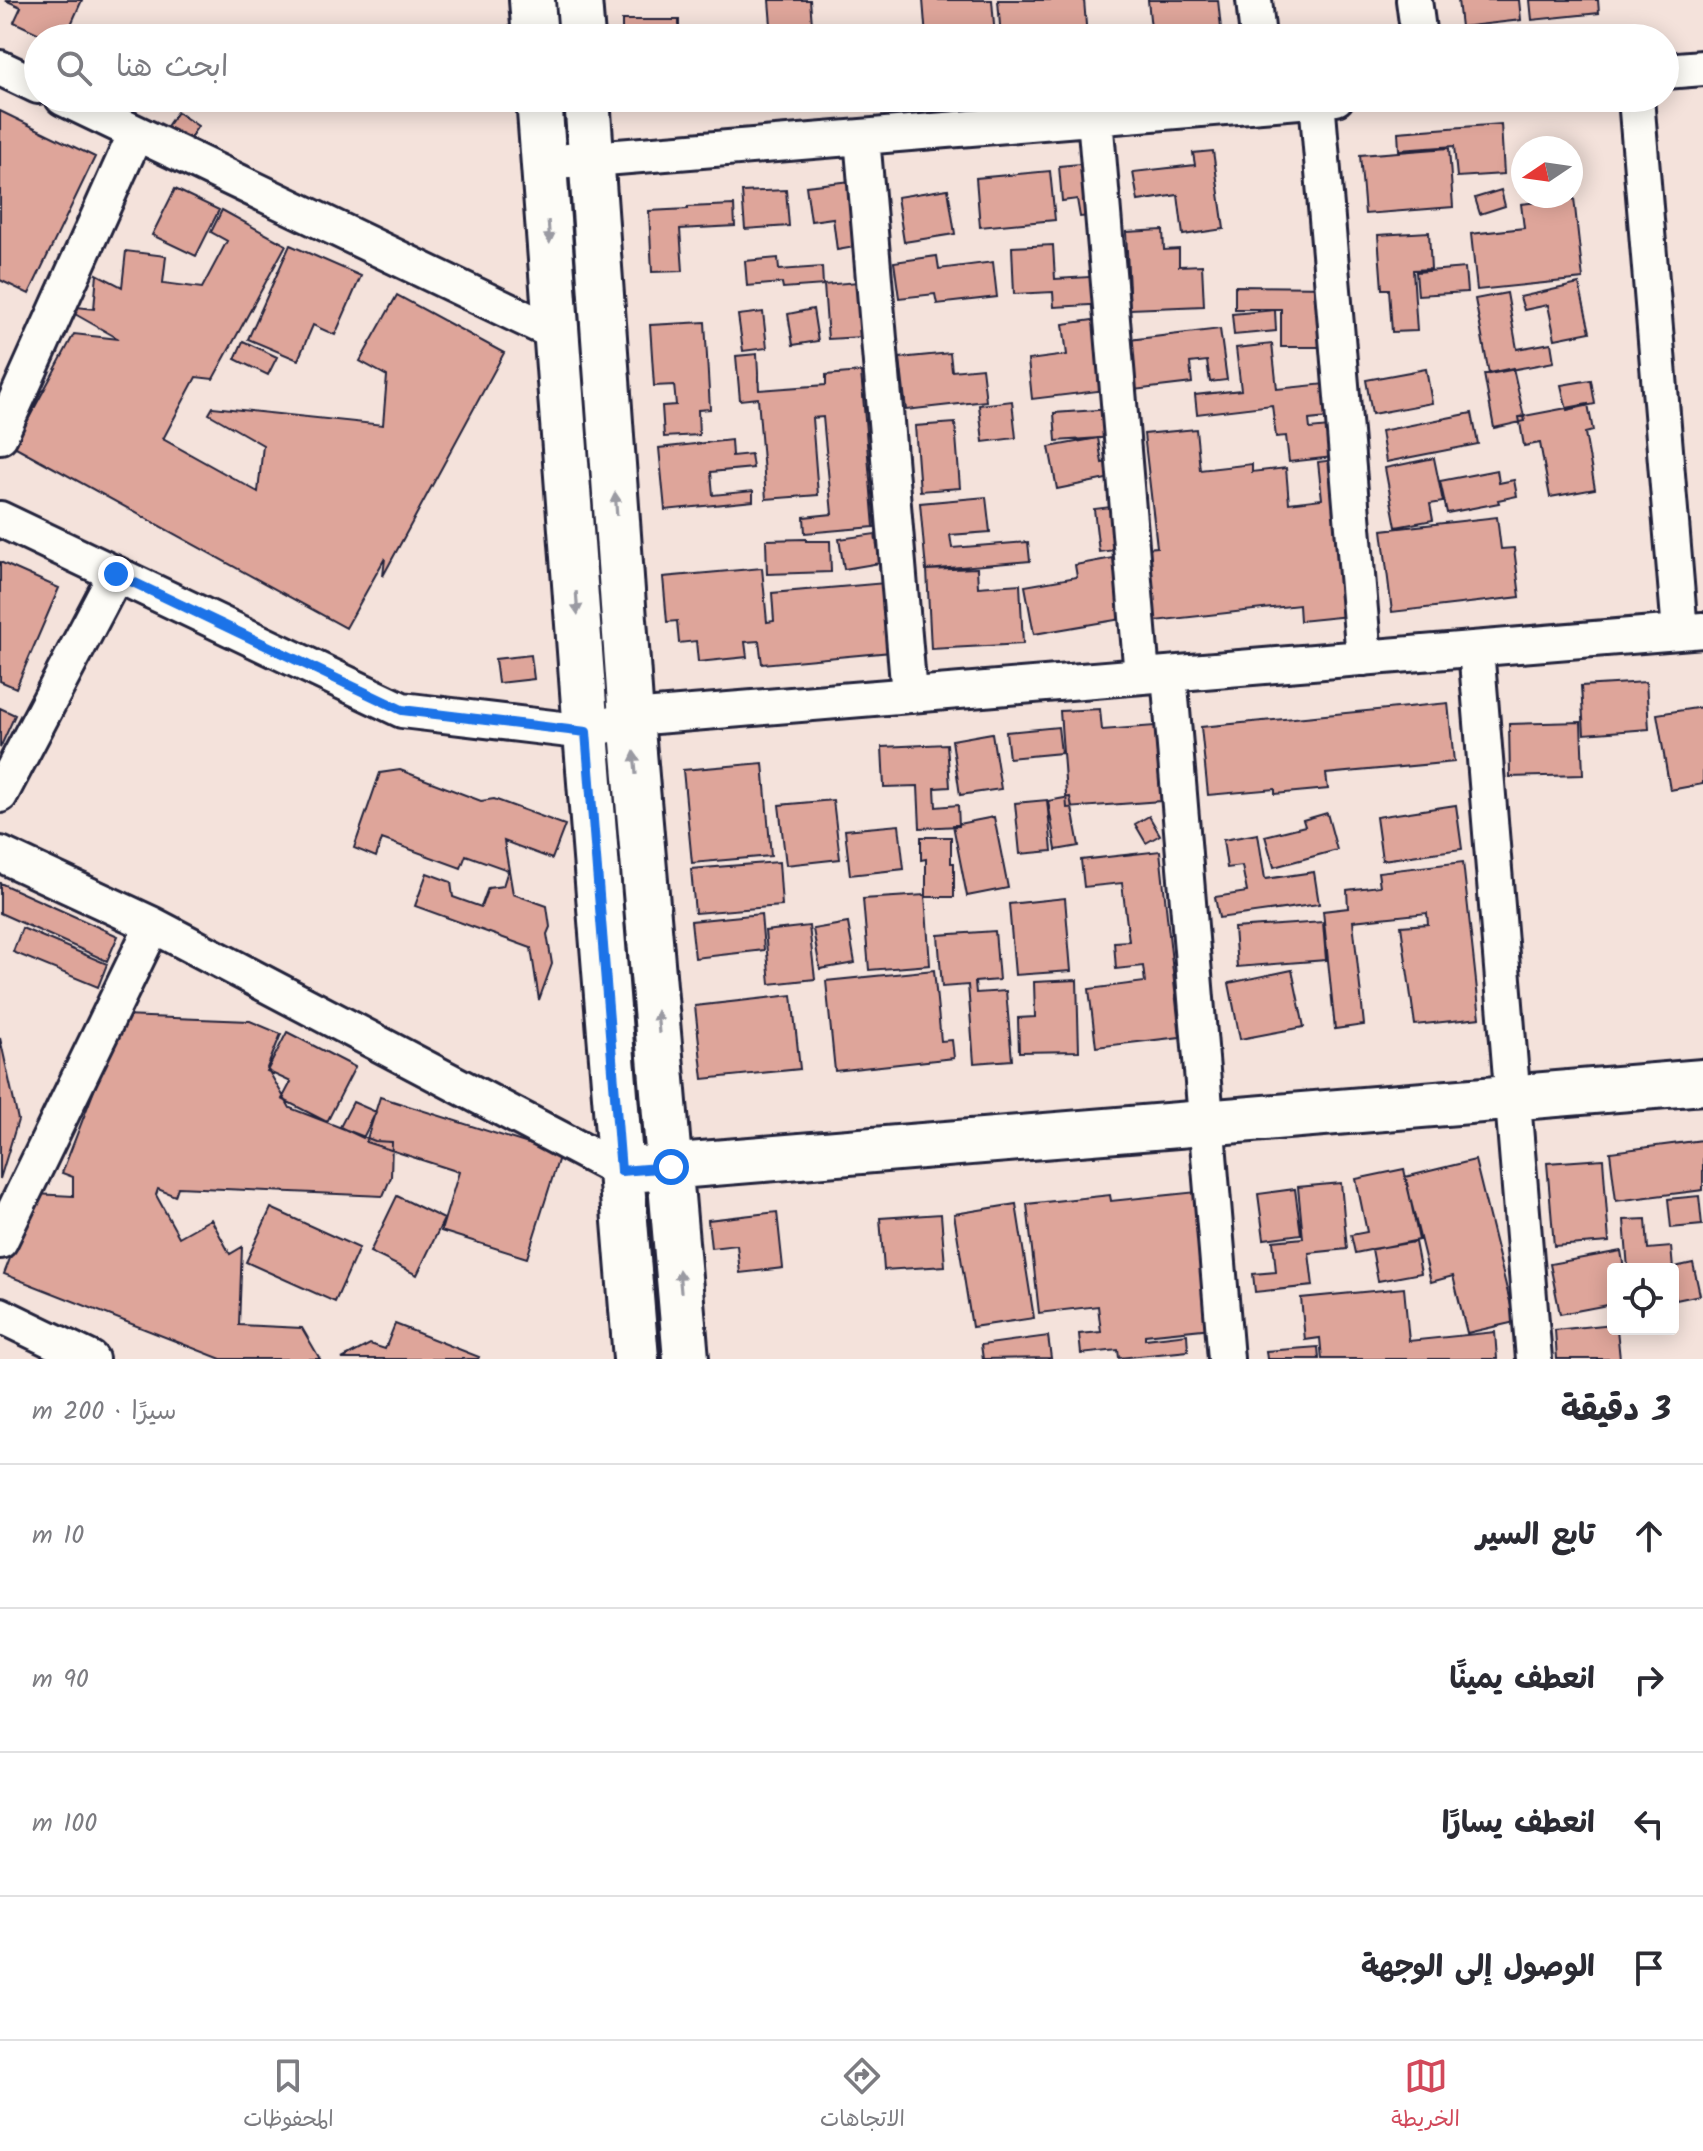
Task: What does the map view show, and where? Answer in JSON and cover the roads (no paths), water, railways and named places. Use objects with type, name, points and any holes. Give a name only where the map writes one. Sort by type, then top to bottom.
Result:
[{"type":"main road","points":[[532,0],[534,24]]},
{"type":"main road","points":[[579,0],[581,24]]},
{"type":"main road","points":[[540,112],[636,1359]]},
{"type":"main road","points":[[588,112],[631,718],[686,1359]]},
{"type":"main road","points":[[621,1171],[1703,1082]]},
{"type":"street","points":[[1254,0],[1257,24]]},
{"type":"street","points":[[1414,0],[1417,24]]},
{"type":"street","points":[[0,68],[24,79]]},
{"type":"street","points":[[1679,70],[1703,68]]},
{"type":"street","points":[[92,112],[557,334]]},
{"type":"street","points":[[544,163],[1155,112]]},
{"type":"street","points":[[1328,112],[1364,658]]},
{"type":"street","points":[[0,519],[402,710],[586,732],[631,718],[1692,631],[1637,112]]},
{"type":"street","points":[[1095,118],[1206,1123],[1226,1359]]},
{"type":"street","points":[[0,436],[136,133]]},
{"type":"street","points":[[862,137],[909,695]]},
{"type":"street","points":[[0,795],[116,574]]},
{"type":"street","points":[[1476,649],[1534,1359]]},
{"type":"street","points":[[0,854],[153,925],[621,1171]]},
{"type":"street","points":[[0,1241],[153,925]]},
{"type":"street","points":[[0,1315],[91,1359]]}]
